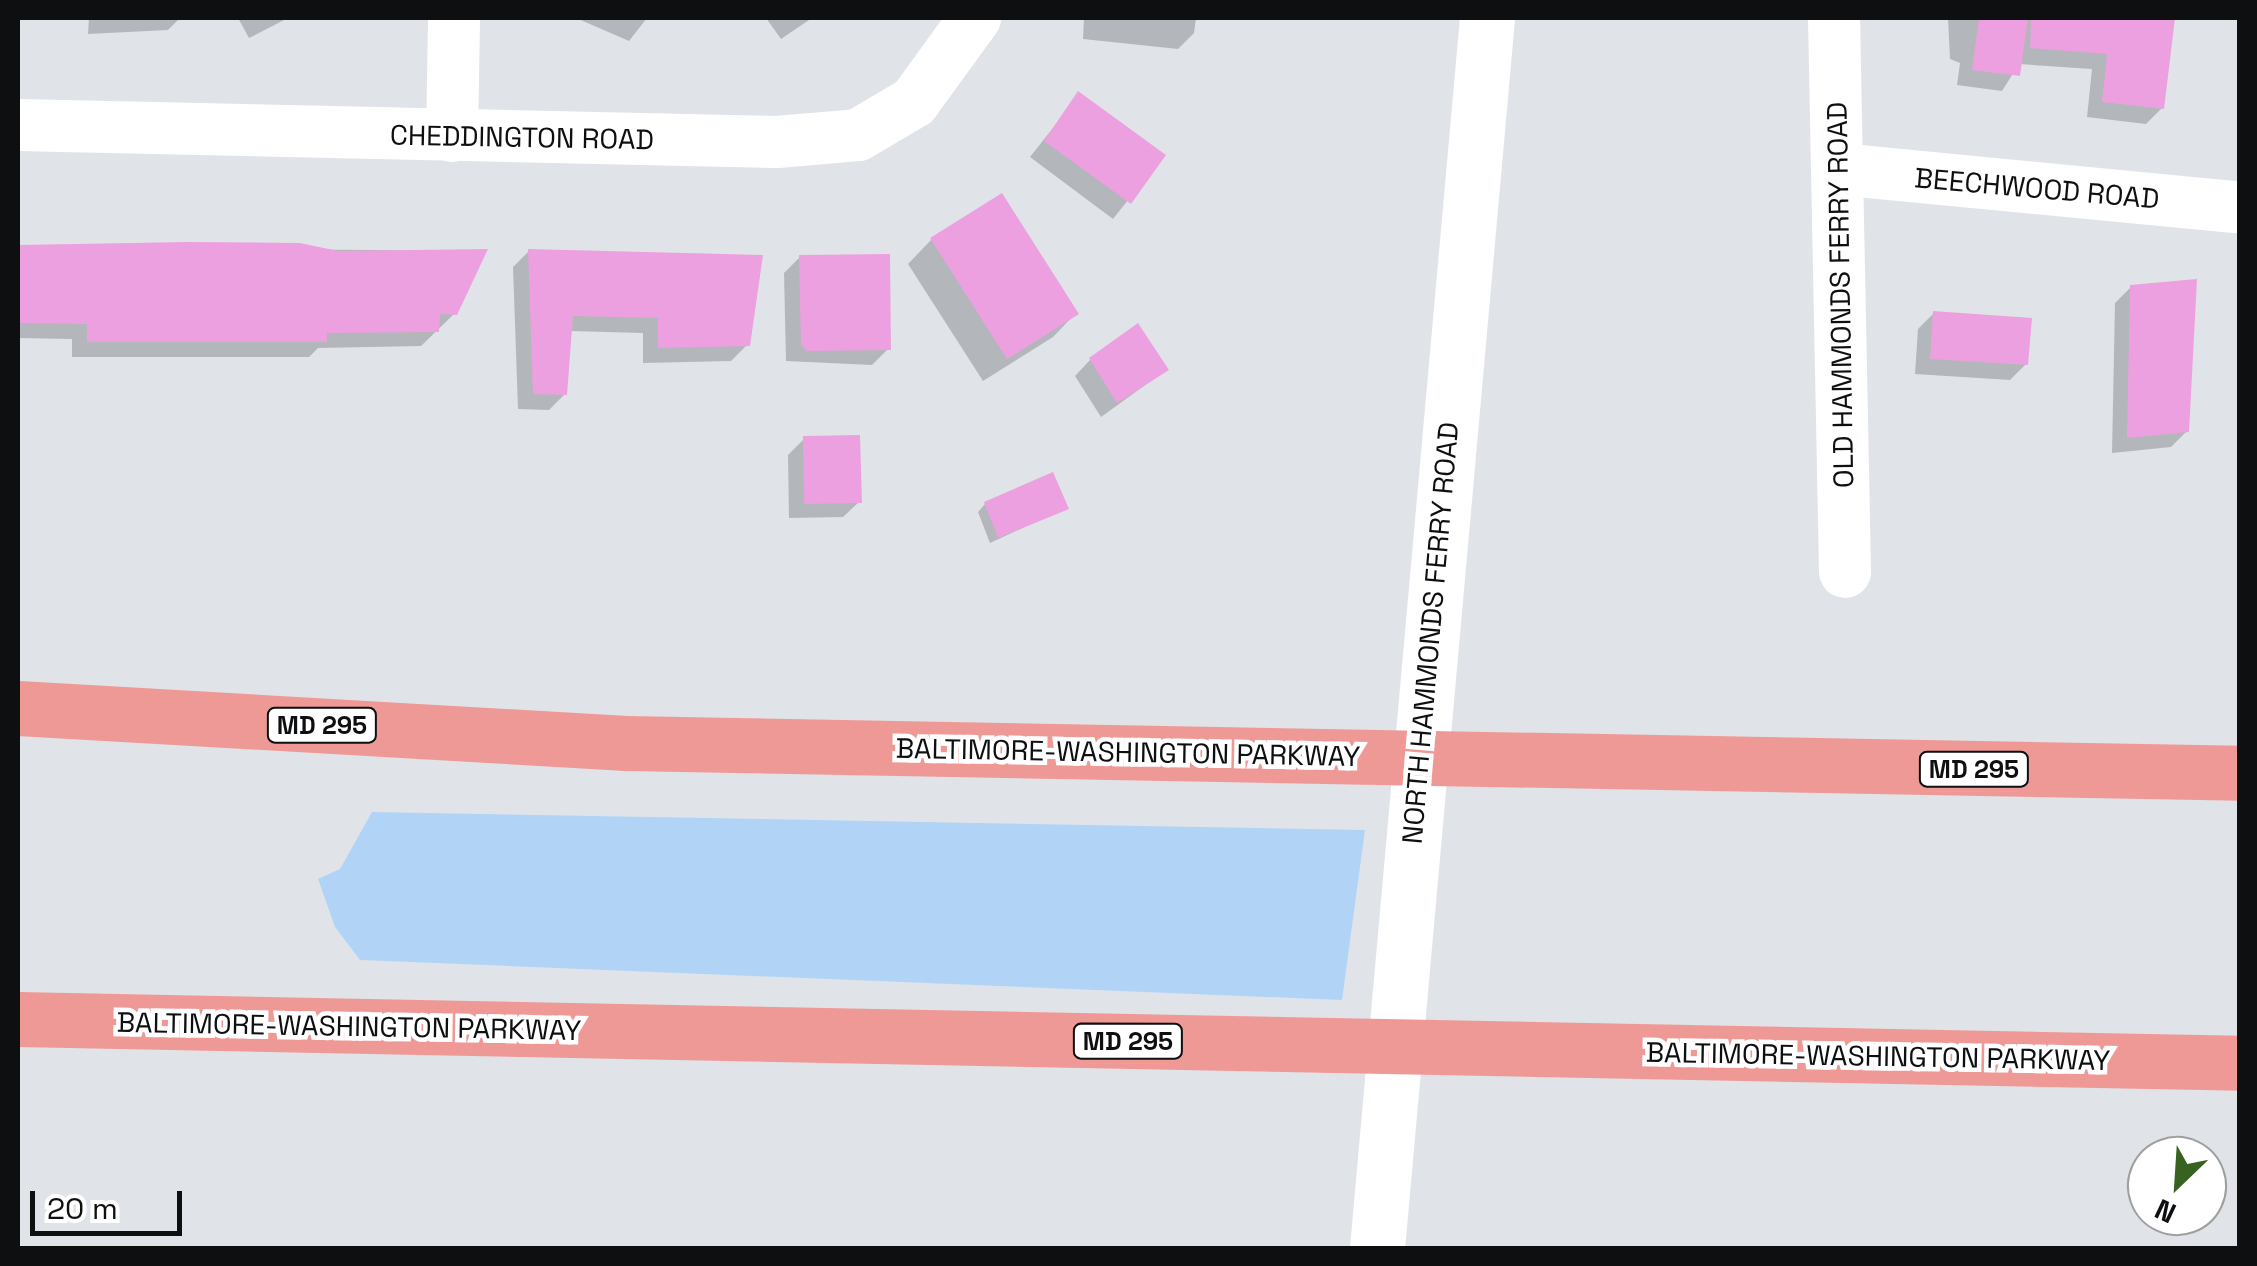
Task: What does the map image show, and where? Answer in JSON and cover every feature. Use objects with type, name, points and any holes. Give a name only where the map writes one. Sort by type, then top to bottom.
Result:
[{"type":"highway","name":"BALTIMORE-WASHINGTON PARKWAY","points":[[18,708],[626,744],[2240,773]]},
{"type":"highway","name":"BALTIMORE-WASHINGTON PARKWAY","points":[[18,1019],[2240,1062]]},
{"type":"street","points":[[452,136],[454,18]]},
{"type":"street","name":"CHEDDINGTON ROAD","points":[[18,124],[778,142],[858,135],[914,102],[974,18]]},
{"type":"street","name":"NORTH HAMMONDS FERRY ROAD","points":[[1378,1248],[1424,690],[1487,18]]},
{"type":"street","name":"OLD HAMMONDS FERRY ROAD","points":[[1834,18],[1846,572]]},
{"type":"street","name":"BEECHWOOD ROAD","points":[[1838,170],[2236,207]]},
{"type":"shaded area","points":[[372,812],[1365,830],[1342,1000],[360,960],[335,927],[318,879],[340,869]]},
{"type":"building","points":[[1979,18],[2028,18],[2020,76],[1972,70]]},
{"type":"building","points":[[2031,18],[2175,18],[2164,109],[2102,102],[2107,54],[2030,48]]},
{"type":"building","points":[[1078,91],[1166,155],[1131,204],[1044,141]]},
{"type":"building","points":[[1002,193],[1079,314],[1007,359],[930,238]]},
{"type":"building","points":[[300,243],[338,251],[488,249],[457,315],[440,314],[439,332],[327,333],[327,342],[87,342],[87,324],[19,323],[18,245]]},
{"type":"building","points":[[528,249],[763,255],[750,346],[658,348],[658,318],[573,316],[567,395],[533,394]]},
{"type":"building","points":[[890,254],[891,350],[807,351],[801,345],[799,255]]},
{"type":"building","points":[[2197,279],[2189,432],[2127,438],[2130,285]]},
{"type":"building","points":[[1933,311],[2032,318],[2028,365],[1930,359]]},
{"type":"building","points":[[1138,323],[1169,370],[1117,403],[1089,358]]},
{"type":"building","points":[[860,435],[862,503],[804,504],[803,436]]},
{"type":"building","points":[[1053,472],[1069,509],[998,538],[984,502]]}]
